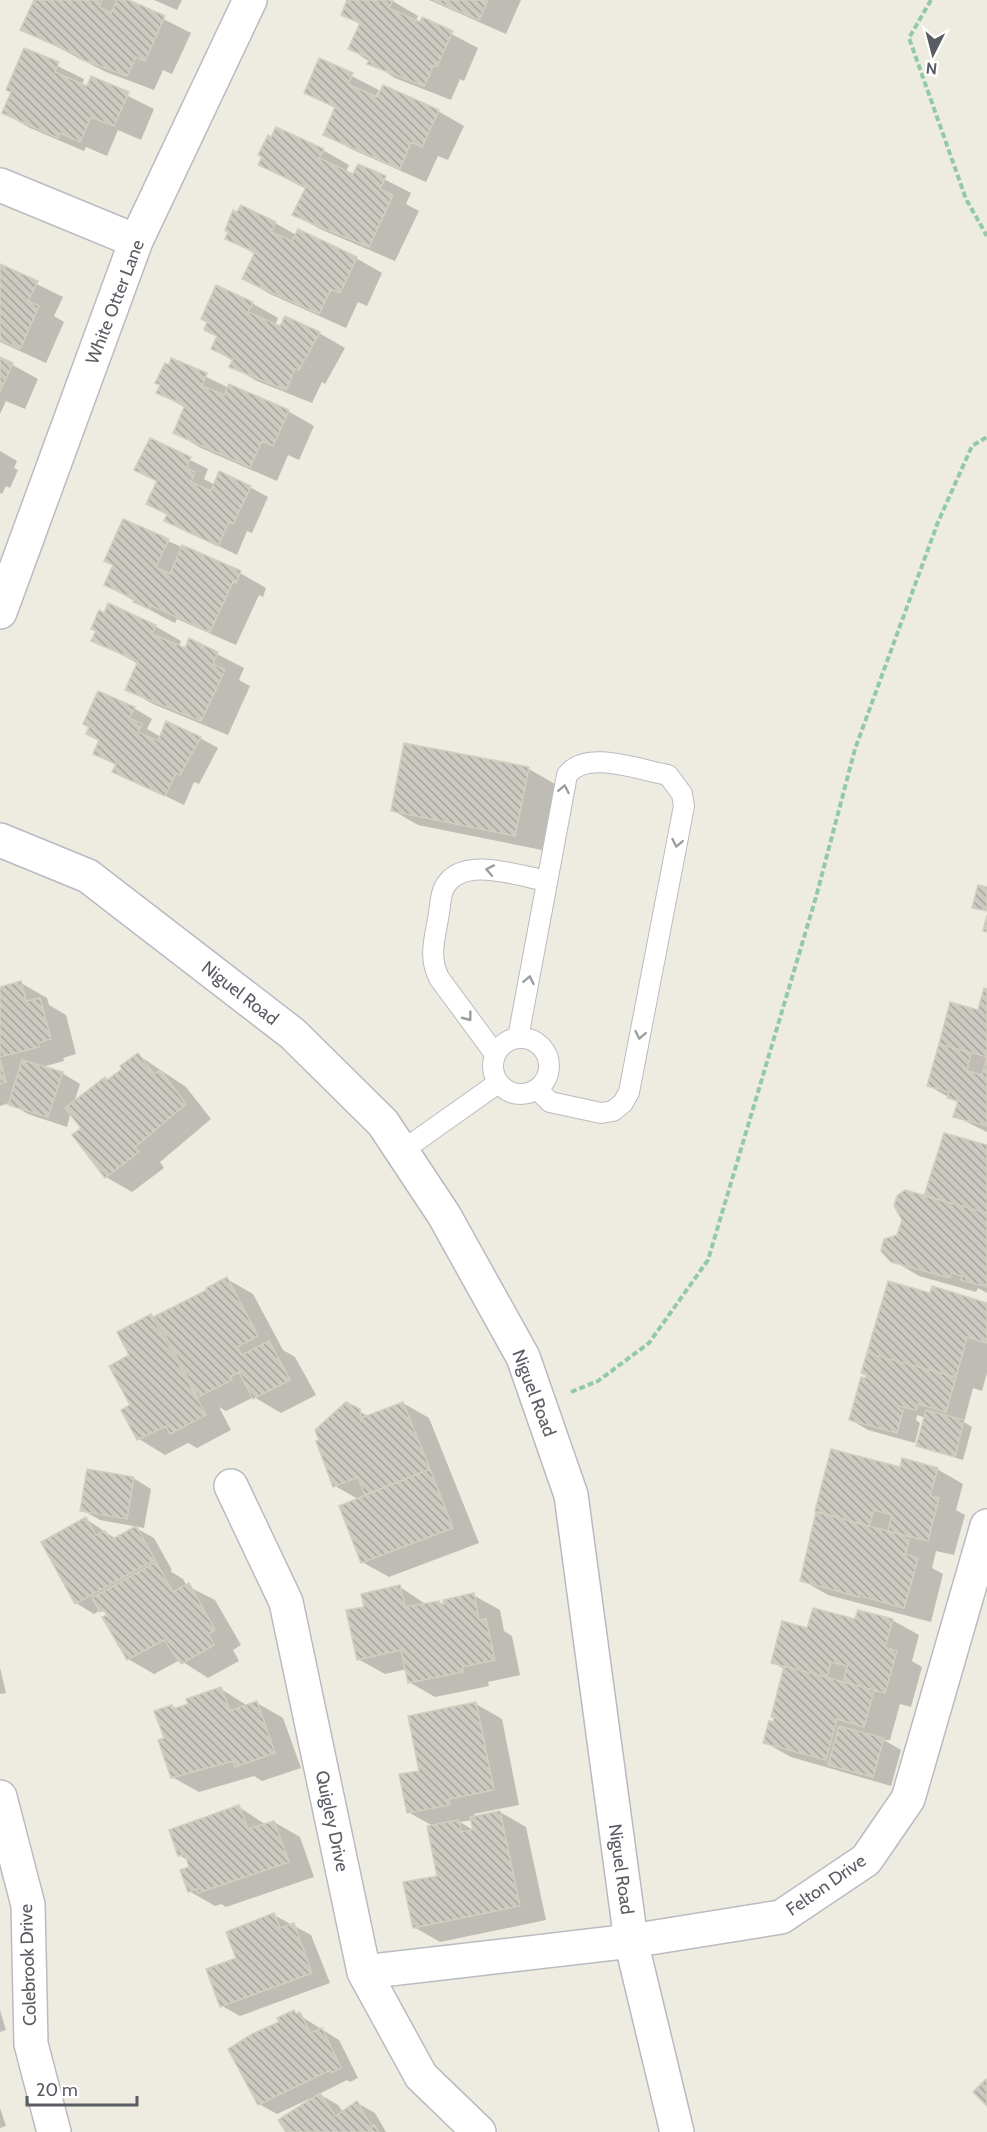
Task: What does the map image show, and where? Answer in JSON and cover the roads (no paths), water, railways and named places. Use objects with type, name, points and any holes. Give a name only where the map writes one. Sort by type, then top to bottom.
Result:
[{"type":"street","name":"White Otter Lane","points":[[0,612],[136,241],[250,0]]},
{"type":"street","points":[[0,185],[136,241]]},
{"type":"street","name":"Niguel Road","points":[[0,840],[88,876],[293,1034],[383,1123],[444,1215],[523,1357],[571,1495],[631,1941],[677,2132]]},
{"type":"street","name":"Quigley Drive","points":[[231,1486],[286,1602],[364,1972],[422,2076],[479,2132]]},
{"type":"street","name":"Felton Drive","points":[[364,1972],[631,1941],[781,1917],[866,1860],[908,1799],[987,1526]]},
{"type":"street","name":"Colebrook Drive","points":[[0,1797],[28,1905],[31,2044],[54,2132]]},
{"type":"lane","points":[[518,1038],[567,775],[573,767],[583,762],[594,761],[668,775],[682,794],[684,806],[629,1092],[623,1102],[613,1111],[601,1113],[550,1102],[537,1089]]},
{"type":"lane","points":[[495,1054],[439,978],[434,966],[432,954],[443,889],[450,879],[474,867],[547,881]]},
{"type":"lane","points":[[518,1038],[536,1042],[548,1056],[548,1075],[537,1089],[520,1095],[503,1088],[493,1072],[495,1054],[501,1046],[518,1038]]},
{"type":"lane","points":[[402,1151],[498,1083]]}]
